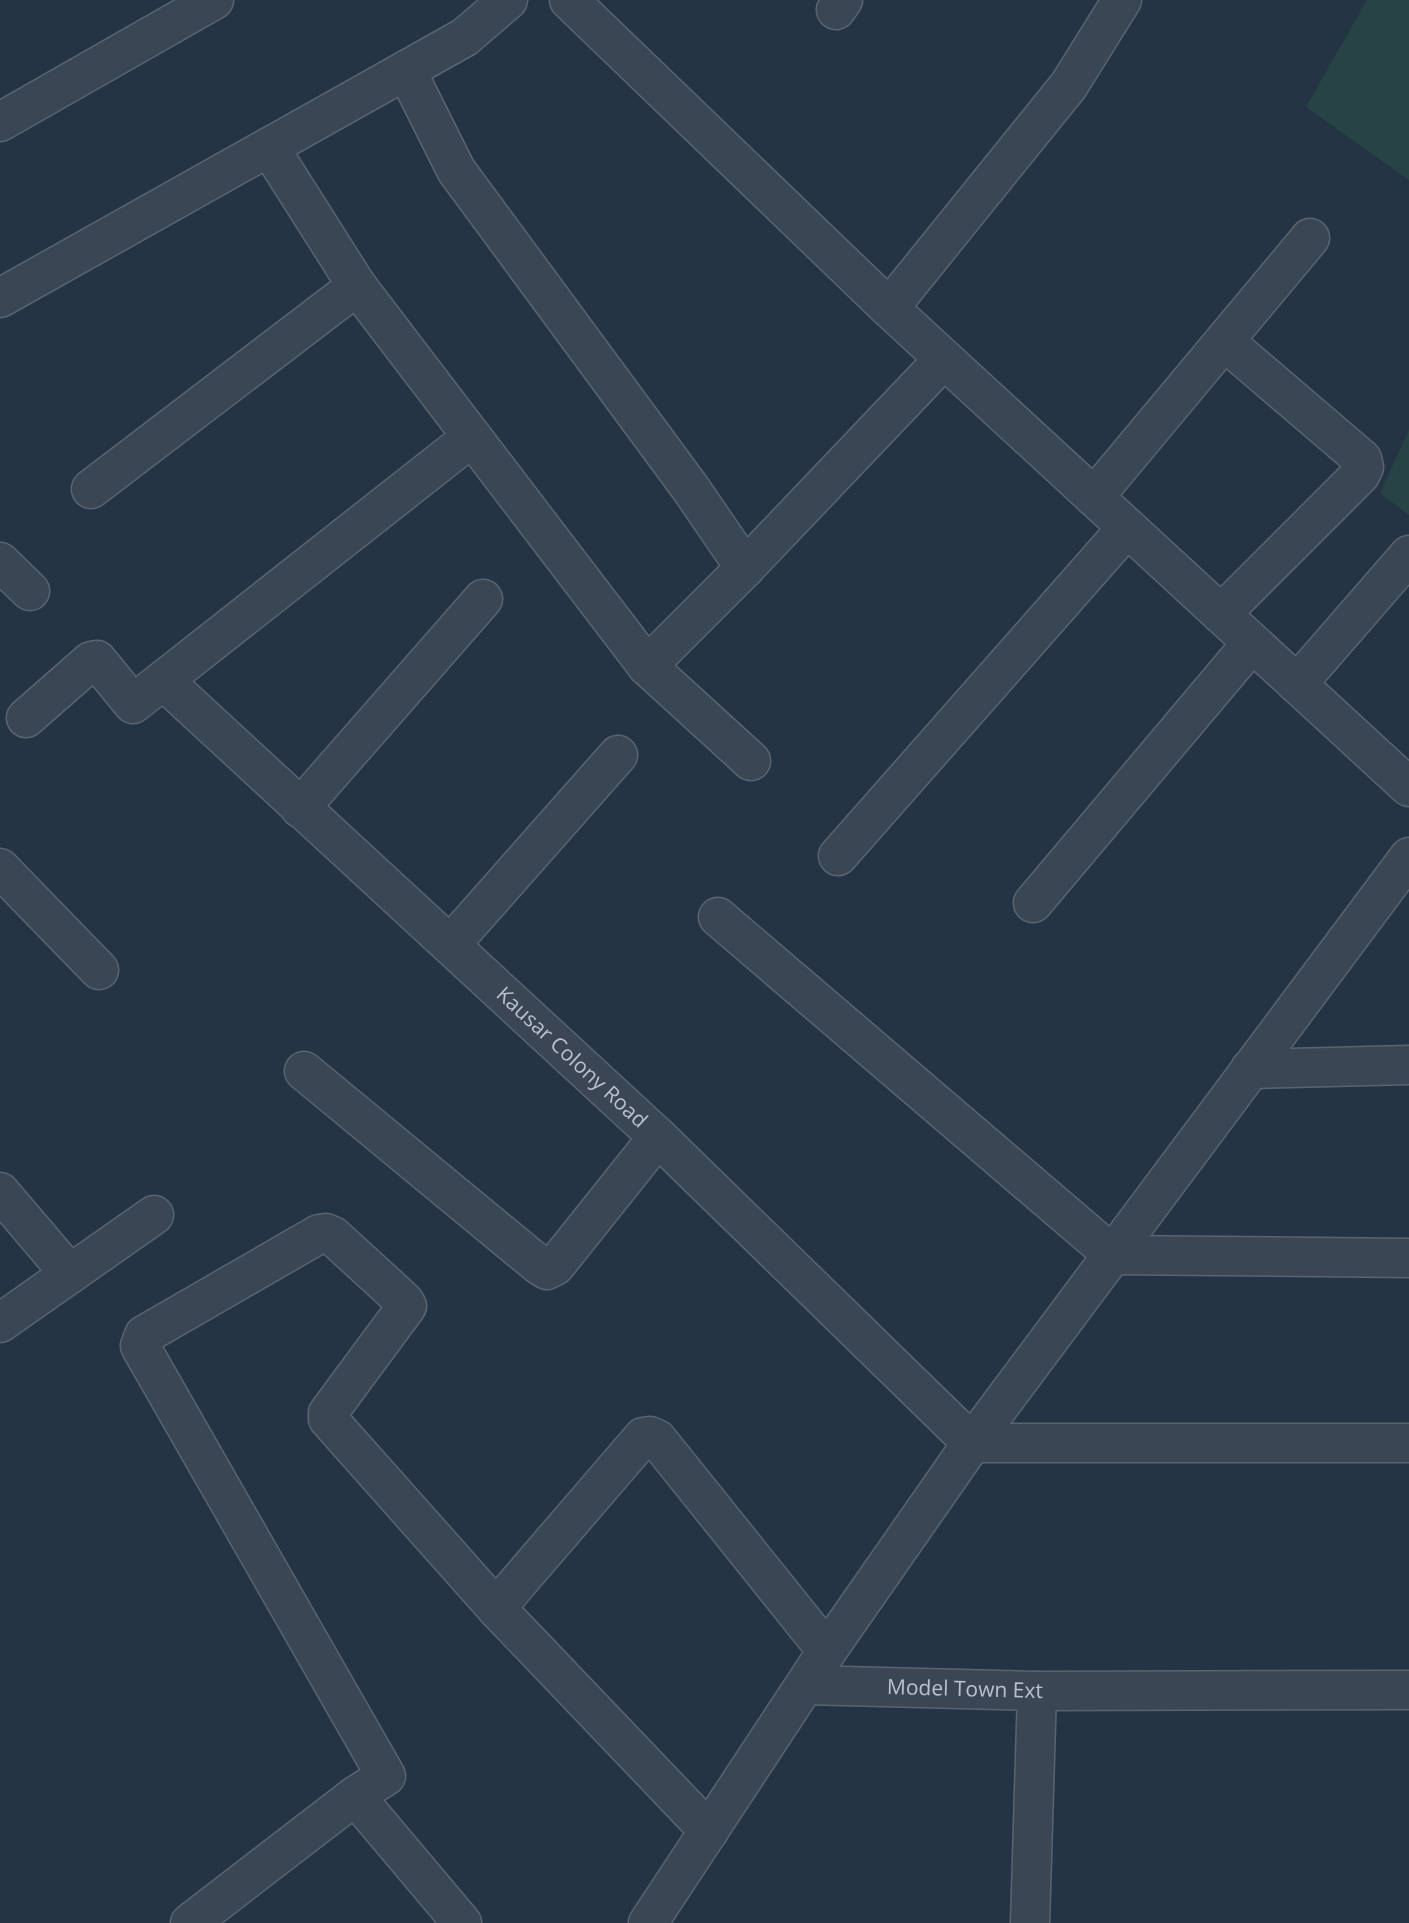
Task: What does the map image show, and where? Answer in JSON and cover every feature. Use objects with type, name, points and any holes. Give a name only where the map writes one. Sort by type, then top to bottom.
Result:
[{"type":"street","points":[[0,122],[214,0]]},
{"type":"street","points":[[0,298],[465,37],[508,0]]},
{"type":"street","points":[[569,0],[889,308],[1409,787]]},
{"type":"street","points":[[889,308],[1069,85],[1122,0]]},
{"type":"street","points":[[406,70],[456,170],[691,489],[745,568]]},
{"type":"street","points":[[269,148],[358,286],[647,666],[751,761]]},
{"type":"street","points":[[1094,497],[1310,239]]},
{"type":"street","points":[[92,489],[358,286]]},
{"type":"street","points":[[1221,614],[1360,475],[1364,467],[1362,459],[1224,341]]},
{"type":"street","points":[[647,666],[745,568],[944,359]]},
{"type":"street","points":[[26,718],[91,661],[97,660],[133,704],[472,437]]},
{"type":"street","points":[[838,856],[1127,528]]},
{"type":"street","points":[[1297,684],[1409,555]]},
{"type":"street","points":[[0,562],[30,591]]},
{"type":"street","points":[[300,808],[483,598]]},
{"type":"street","points":[[1033,903],[1252,643]]},
{"type":"street","name":"Kausar Colony Road","points":[[164,681],[658,1137],[972,1443]]},
{"type":"street","points":[[452,944],[618,755]]},
{"type":"street","points":[[648,1923],[827,1651],[972,1443],[1409,857]]},
{"type":"street","points":[[0,867],[99,970]]},
{"type":"street","points":[[718,917],[1113,1255],[1409,1258]]},
{"type":"street","points":[[1250,1069],[1409,1065]]},
{"type":"street","points":[[304,1071],[547,1269],[555,1266],[658,1137]]},
{"type":"street","points":[[0,1192],[70,1274]]},
{"type":"street","points":[[0,1323],[154,1214]]},
{"type":"street","points":[[190,1923],[355,1796],[386,1776],[140,1346],[144,1335],[319,1234],[333,1236],[407,1306],[328,1413],[328,1419],[496,1608],[709,1832]]},
{"type":"street","points":[[496,1608],[643,1437],[650,1436],[657,1439],[827,1651]]},
{"type":"street","points":[[972,1443],[1409,1443]]},
{"type":"street","name":"Model Town Ext","points":[[806,1685],[1037,1691],[1409,1690]]},
{"type":"street","points":[[1030,1923],[1037,1691]]},
{"type":"street","points":[[355,1796],[462,1923]]},
{"type":"green space","points":[[1367,0],[1409,0],[1409,180],[1306,107]]},
{"type":"green space","points":[[1409,430],[1409,515],[1380,493]]}]
